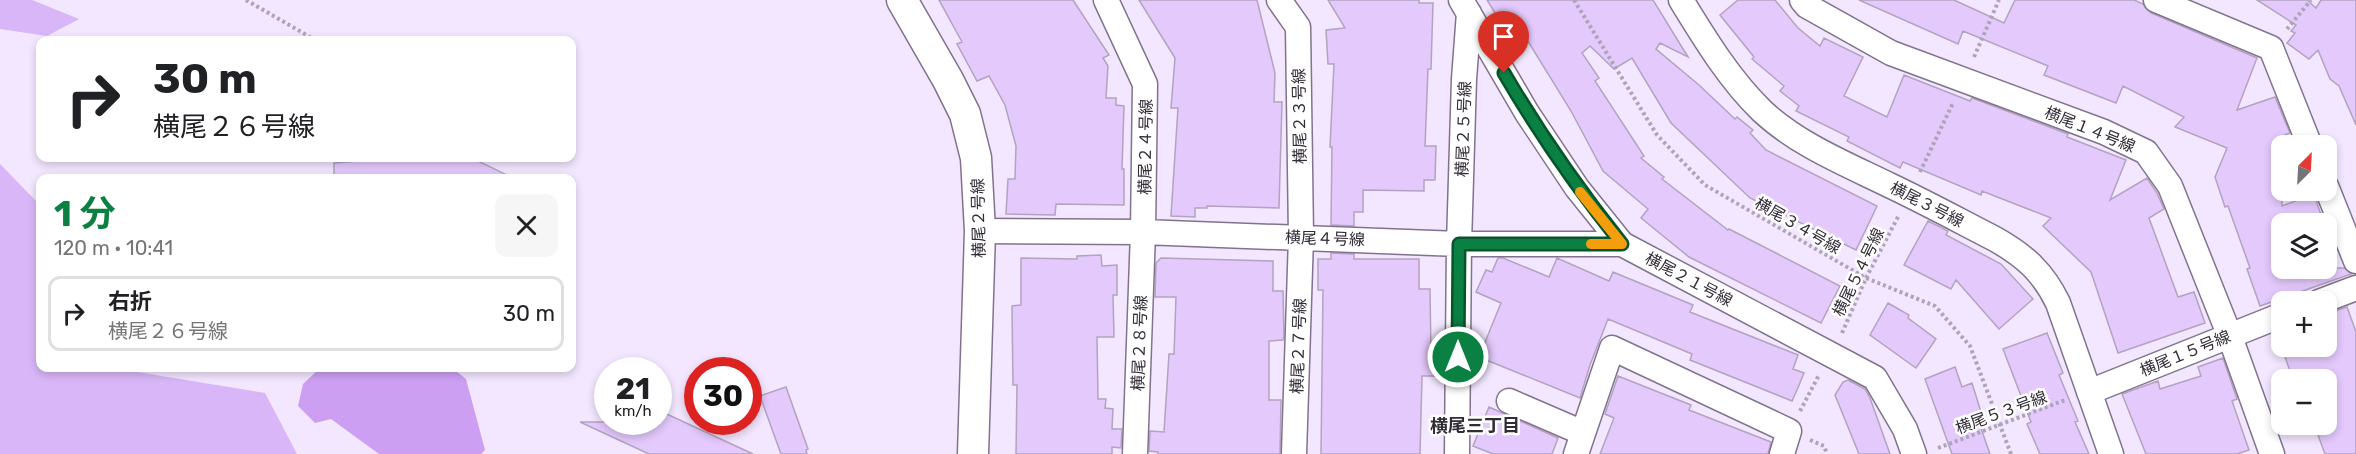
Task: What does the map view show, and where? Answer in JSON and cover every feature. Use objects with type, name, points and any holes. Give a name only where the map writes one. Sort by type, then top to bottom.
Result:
[{"type":"street","name":"横尾２号線","points":[[902,0],[948,80],[964,114],[976,158],[980,231],[974,454]]},
{"type":"street","name":"横尾２４号線","points":[[1106,0],[1146,84],[1143,232]]},
{"type":"street","name":"横尾２３号線","points":[[1279,0],[1298,27],[1301,237]]},
{"type":"street","name":"横尾３号線","points":[[1681,0],[1720,62],[1774,121],[1793,135],[1844,164],[2019,253],[2048,282],[2058,303],[2111,454]]},
{"type":"street","name":"横尾１４号線","points":[[1802,0],[1807,6],[1891,52],[2104,132],[2146,152],[2170,186],[2229,334],[2272,454]]},
{"type":"street","points":[[2157,0],[2271,48],[2306,135]]},
{"type":"street","name":"横尾２５号線","points":[[1459,244],[1465,7]]},
{"type":"street","name":"横尾２１号線","points":[[1465,7],[1527,113],[1577,188],[1622,244],[1875,378],[1905,429],[1924,452]]},
{"type":"street","points":[[2332,201],[2356,261]]},
{"type":"street","name":"横尾４号線","points":[[980,231],[1143,232],[1459,244],[1622,244]]},
{"type":"street","name":"横尾２８号線","points":[[1135,454],[1143,232]]},
{"type":"street","name":"横尾２７号線","points":[[1294,454],[1301,237]]},
{"type":"street","points":[[1457,454],[1459,244]]},
{"type":"street","points":[[2337,295],[2356,288]]},
{"type":"street","name":"横尾１５号線","points":[[2089,392],[2271,319]]},
{"type":"street","points":[[1509,402],[1579,443],[1612,348],[1789,431],[1782,454]]},
{"type":"path","points":[[246,0],[256,2],[309,36]]},
{"type":"path","name":"横尾３４号線","points":[[1574,0],[1657,135],[1705,185],[1866,278],[1935,306],[1970,346],[2011,454]]},
{"type":"path","points":[[1970,67],[1999,0]]},
{"type":"path","points":[[2271,48],[2311,0]]},
{"type":"path","points":[[1918,177],[1953,102]]},
{"type":"path","name":"横尾５４号線","points":[[1837,343],[1866,278],[1901,212]]},
{"type":"path","points":[[1789,431],[1822,370]]},
{"type":"path","name":"横尾５３号線","points":[[1924,452],[2089,392]]},
{"type":"shaded area","points":[[0,0],[32,0],[79,19],[47,36],[0,29]]},
{"type":"shaded area","points":[[0,164],[36,201],[36,372],[137,372],[265,393],[297,454],[0,454]]},
{"type":"shaded area","points":[[316,372],[457,372],[466,379],[485,450],[481,454],[379,454],[331,419],[315,423],[298,406],[303,384]]},
{"type":"building","points":[[939,0],[1073,0],[1109,55],[1103,58],[1108,66],[1106,98],[1116,98],[1116,105],[1124,106],[1122,169],[1124,169],[1124,205],[1056,204],[1055,215],[1006,214],[1008,179],[1015,179],[1016,146],[1005,105],[989,76],[977,81],[957,44],[962,42]]},
{"type":"building","points":[[1139,0],[1257,0],[1275,73],[1274,102],[1282,102],[1279,208],[1207,206],[1207,208],[1195,208],[1195,217],[1171,216],[1178,108],[1171,108],[1175,58]]},
{"type":"building","points":[[1328,0],[1419,0],[1419,3],[1433,3],[1425,146],[1436,146],[1435,180],[1424,180],[1424,191],[1363,190],[1363,212],[1354,212],[1354,226],[1331,225],[1332,147],[1330,147],[1334,64],[1328,64],[1326,30],[1345,28]]},
{"type":"building","points":[[1487,0],[1653,0],[1688,57],[1660,43],[1656,49],[1735,119],[1737,117],[1753,130],[1750,133],[1766,150],[1877,206],[1856,250],[1750,198],[1671,123],[1632,58],[1614,69],[1590,46],[1582,53],[1599,78],[1595,81],[1644,156],[1641,158],[1664,177],[1662,179],[1728,230],[1840,286],[1821,323],[1689,257],[1641,218],[1648,209],[1603,171],[1571,111],[1526,38],[1515,45]]},
{"type":"building","points":[[1738,0],[1775,0],[1798,28],[1820,46],[1824,38],[1863,57],[1844,96],[1887,117],[1904,75],[1970,101],[1972,98],[2068,134],[2067,137],[2126,160],[2110,200],[2147,178],[2164,209],[2149,218],[2178,297],[2194,292],[2205,323],[2118,353],[2091,272],[2043,226],[2051,218],[1982,191],[1981,195],[1903,162],[1900,168],[1847,141],[1849,137],[1796,111],[1799,106],[1780,91],[1784,86],[1752,59],[1754,57],[1720,15]]},
{"type":"building","points":[[1859,0],[1954,0],[2004,23],[2015,0],[2134,0],[2143,4],[2151,13],[2257,58],[2237,110],[2275,97],[2290,133],[2271,135],[2271,201],[2282,201],[2282,206],[2295,201],[2316,201],[2320,213],[2271,213],[2271,279],[2337,279],[2303,291],[2271,291],[2271,302],[2260,306],[2247,269],[2250,268],[2215,177],[2227,148],[2175,127],[2184,117],[2123,86],[2116,103],[2044,75],[2048,66],[1963,31],[1958,44]]},
{"type":"building","points":[[2257,0],[2307,0],[2316,8],[2321,0],[2356,0],[2356,125],[2339,86],[2330,79],[2318,50],[2309,59],[2287,43],[2295,33],[2291,31],[2296,25]]},
{"type":"building","points":[[480,162],[505,174],[334,174],[334,163]]},
{"type":"building","points":[[1928,221],[1948,231],[1946,235],[2001,264],[2033,299],[1999,329],[1956,280],[1951,289],[1904,265]]},
{"type":"building","points":[[1331,253],[1354,254],[1354,259],[1419,259],[1419,289],[1430,289],[1431,353],[1437,353],[1437,376],[1422,376],[1420,454],[1321,454],[1323,290],[1318,290],[1318,259],[1331,259]]},
{"type":"building","points":[[1101,255],[1102,266],[1117,265],[1117,295],[1113,295],[1114,337],[1097,337],[1098,399],[1106,399],[1105,408],[1113,409],[1112,429],[1122,429],[1121,448],[1112,447],[1112,454],[1016,454],[1017,385],[1013,385],[1012,306],[1021,305],[1021,258],[1077,259],[1077,256]]},
{"type":"building","points":[[1161,258],[1273,261],[1273,291],[1283,291],[1284,337],[1283,340],[1269,341],[1269,400],[1281,400],[1280,454],[1158,454],[1158,452],[1149,451],[1150,431],[1164,432],[1169,354],[1174,354],[1176,297],[1155,297],[1156,263]]},
{"type":"building","points":[[1498,258],[1549,277],[1557,258],[1609,281],[1613,272],[1693,305],[1690,312],[1798,355],[1793,369],[1804,373],[1792,401],[1690,360],[1692,354],[1608,319],[1580,398],[1479,357],[1501,303],[1476,292],[1486,270],[1492,272]]},
{"type":"building","points":[[2337,268],[2344,268],[2351,274],[2337,279]]},
{"type":"building","points":[[1888,303],[1909,315],[1908,318],[1936,339],[1916,368],[1870,335]]},
{"type":"building","points":[[2347,307],[2356,332],[2356,454],[2325,454],[2318,435],[2337,435],[2337,369],[2289,369],[2285,357],[2337,357],[2337,310]]},
{"type":"building","points":[[2047,333],[2063,373],[2059,375],[2078,421],[2075,422],[2089,454],[2040,454],[2027,424],[2031,422],[2003,349]]},
{"type":"building","points":[[2223,358],[2237,399],[2232,401],[2249,450],[2237,454],[2146,454],[2122,394],[2158,381],[2160,389],[2201,376],[2198,367]]},
{"type":"building","points":[[1955,367],[1962,387],[1972,383],[1981,412],[1976,414],[1990,454],[1952,454],[1925,379]]},
{"type":"building","points":[[1618,376],[1691,405],[1689,410],[1771,442],[1768,454],[1600,454],[1614,418],[1605,414]]},
{"type":"building","points":[[1848,380],[1865,389],[1890,454],[1859,454],[1835,395],[1843,382]]},
{"type":"building","points":[[786,387],[808,449],[807,454],[781,454],[762,402],[762,395]]},
{"type":"building","points":[[1489,407],[1558,438],[1552,454],[1493,454],[1473,446]]},
{"type":"building","points":[[672,416],[684,422],[684,435],[712,435],[753,454],[649,454],[608,435],[672,435]]},
{"type":"building","points":[[580,422],[594,422],[594,428]]},
{"type":"slow traffic","points":[[1580,192],[1622,244],[1591,244]]},
{"type":"district","name":"横尾三丁目","points":[[1475,426]]},
{"type":"route","points":[[1458,357],[1459,244],[1622,244],[1577,188],[1527,113],[1504,73]]}]
